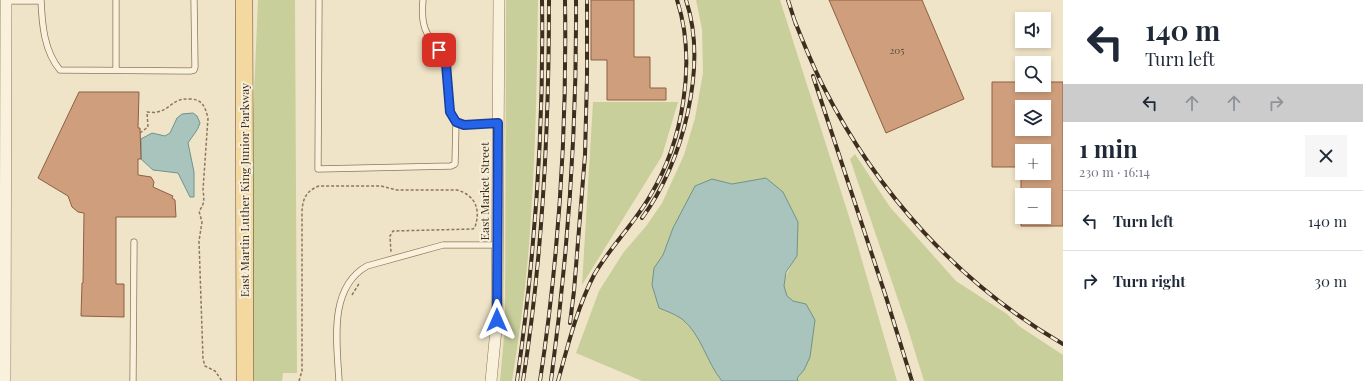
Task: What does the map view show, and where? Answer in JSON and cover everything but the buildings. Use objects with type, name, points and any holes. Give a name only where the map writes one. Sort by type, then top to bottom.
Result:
[{"type":"main road","name":"East Martin Luther King Junior Parkway","points":[[244,0],[245,381]]},
{"type":"street","points":[[5,381],[6,0]]},
{"type":"street","name":"East Market Street","points":[[491,381],[497,320],[499,0]]},
{"type":"lane","points":[[6,0],[42,0],[43,26],[53,61],[60,70],[194,70],[194,0]]},
{"type":"lane","points":[[116,0],[116,70]]},
{"type":"lane","points":[[319,0],[318,168],[451,166],[454,164],[456,122],[450,112],[446,64],[439,50],[426,33],[422,12],[423,0]]},
{"type":"lane","points":[[456,122],[464,125],[498,123]]},
{"type":"lane","points":[[133,381],[134,242]]},
{"type":"lane","points":[[339,381],[337,316],[340,300],[357,272],[367,266],[443,245],[498,245]]},
{"type":"path","points":[[140,133],[148,127],[148,112],[158,112],[181,99],[198,100],[202,103],[206,111],[208,118],[203,190],[204,198],[203,206],[199,211],[202,222],[199,241],[203,359],[205,366],[215,371],[222,381]]},
{"type":"path","points":[[299,381],[302,371],[302,214],[304,198],[308,192],[312,188],[318,186],[380,186],[397,190],[457,190],[465,192],[474,200],[476,207],[475,227],[473,229],[393,231],[390,236],[391,259]]},
{"type":"path","points":[[351,296],[362,279]]},
{"type":"green space","points":[[258,0],[295,0],[297,373],[283,373],[282,381],[252,381],[253,116]]},
{"type":"green space","points":[[506,0],[538,0],[538,27],[534,162],[526,278],[512,381],[500,381],[505,325]]},
{"type":"green space","points":[[696,0],[780,0],[852,226],[897,381],[798,381],[797,378],[804,370],[806,304],[794,301],[788,297],[785,292],[784,286],[787,273],[797,256],[766,178],[732,184],[712,179],[673,228],[663,255],[654,269],[659,308],[679,317],[689,325],[722,381],[642,381],[576,353],[599,291],[623,253],[647,225],[662,203],[684,155],[695,118],[703,73],[702,29]]},
{"type":"green space","points":[[593,102],[678,102],[662,156],[582,285]]},
{"type":"green space","points":[[855,154],[890,207],[956,281],[1007,314],[1019,326],[1063,355],[1063,381],[924,381],[907,326],[850,159]]},
{"type":"water","points":[[193,113],[197,116],[200,123],[188,143],[194,172],[194,197],[190,197],[178,173],[153,170],[141,159],[141,139],[152,133],[165,136],[170,133],[177,118],[182,114]]},
{"type":"water","points":[[766,178],[783,192],[798,222],[797,256],[786,272],[784,286],[787,296],[793,301],[806,304],[815,320],[810,357],[804,370],[797,378],[798,381],[722,381],[689,325],[679,317],[659,308],[652,285],[654,268],[663,255],[673,228],[695,186],[712,179],[732,184]]},
{"type":"railway","points":[[517,381],[529,286],[537,191],[540,144],[542,0]]},
{"type":"railway","points":[[523,381],[536,286],[544,191],[548,95],[549,0]]},
{"type":"railway","points":[[540,381],[547,334],[557,239],[565,96],[565,0]]},
{"type":"railway","points":[[551,381],[567,238],[575,96],[576,0]]},
{"type":"railway","points":[[570,323],[585,155],[587,0]]},
{"type":"railway","points":[[558,381],[569,340],[594,275],[607,255],[644,206],[661,175],[671,151],[683,101],[686,75],[686,49],[683,24],[677,0]]},
{"type":"railway","points":[[642,218],[657,196],[669,170],[680,142],[688,113],[693,83],[694,54],[692,26],[686,0]]},
{"type":"railway","points":[[788,0],[796,25]]},
{"type":"railway","points":[[794,19],[823,86],[869,163],[895,199],[924,233],[989,293],[1025,320],[1063,344]]},
{"type":"railway","points":[[813,76],[886,297],[912,381]]},
{"type":"route","points":[[439,50],[446,64],[450,112],[456,122],[464,125],[498,123],[497,320]]}]
